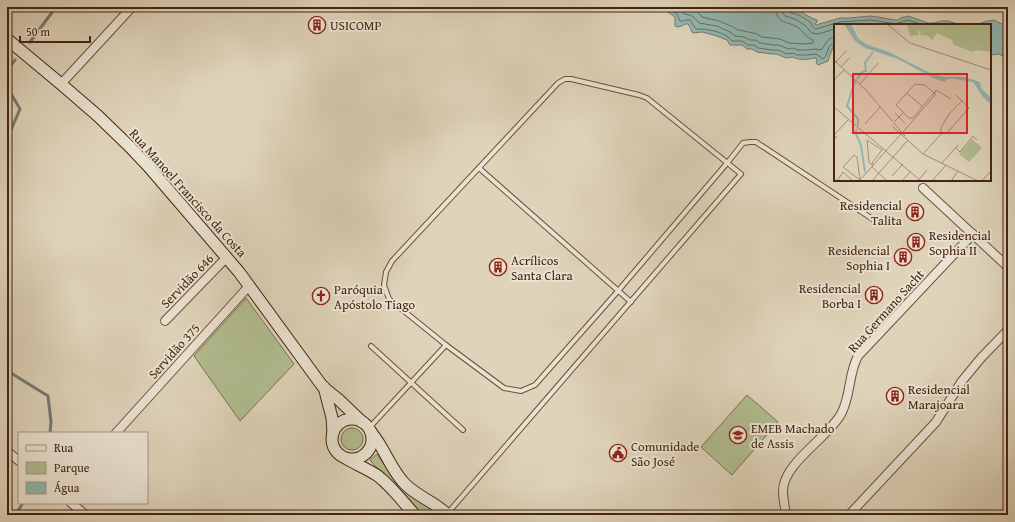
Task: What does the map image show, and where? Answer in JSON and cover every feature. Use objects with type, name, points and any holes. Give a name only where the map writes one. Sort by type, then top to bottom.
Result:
[{"type":"main road","name":"Rua Manoel Francisco da Costa","points":[[7,40],[98,116],[130,147],[227,257],[250,286],[323,387],[327,396],[332,418],[333,433]]},
{"type":"main road","name":"Rua Manoel Francisco da Costa","points":[[323,387],[368,427],[380,444],[388,461],[404,484],[447,514]]},
{"type":"main road","points":[[346,459],[356,459],[365,455],[372,444],[372,438],[368,427],[356,419],[349,419],[337,426],[333,433],[332,439],[336,452],[346,459],[377,475],[415,515]]},
{"type":"street","points":[[61,84],[132,7]]},
{"type":"street","points":[[923,188],[1008,267]]},
{"type":"street","name":"Rua Germano Sacht","points":[[786,515],[783,490],[785,478],[791,468],[841,415],[845,405],[854,363],[858,356],[973,234]]},
{"type":"street","name":"Servidão 646","points":[[165,321],[227,257]]},
{"type":"street","name":"Servidão 375","points":[[117,432],[250,286]]},
{"type":"street","points":[[849,515],[936,422],[962,380],[980,358],[1008,330]]},
{"type":"street","points":[[7,451],[18,460]]},
{"type":"street","points":[[72,504],[86,515]]},
{"type":"lane","points":[[447,514],[742,174],[728,162],[647,98],[640,94],[564,78],[392,260],[386,272],[384,285],[389,299],[446,345],[504,388],[521,391],[535,385],[618,291],[728,162],[743,143],[756,142],[874,220]]},
{"type":"lane","points":[[479,168],[631,302]]},
{"type":"lane","points":[[368,427],[446,345]]},
{"type":"lane","points":[[372,346],[463,430]]},
{"type":"green space","points":[[246,298],[294,364],[240,421],[194,356]]},
{"type":"green space","points":[[747,395],[778,422],[732,475],[701,447]]},
{"type":"green space","points":[[352,428],[356,429],[362,435],[362,443],[356,449],[352,450],[348,449],[342,443],[341,439],[342,435],[348,429]]},
{"type":"green space","points":[[377,454],[397,484],[404,491],[441,515],[421,515],[383,472],[370,460]]},
{"type":"water","points":[[658,7],[787,8],[797,10],[817,20],[816,25],[840,18],[870,16],[898,20],[908,16],[928,23],[948,21],[958,24],[834,24],[834,44],[828,61],[818,65],[816,63],[816,58],[786,58],[777,54],[757,52],[752,49],[747,49],[742,45],[730,45],[727,40],[714,35],[702,32],[693,33],[688,24],[679,27],[675,26],[675,17]]},
{"type":"water","points":[[994,20],[1006,26],[1008,29],[1008,59],[999,54],[991,55],[991,24],[978,24]]},
{"type":"waterway","points":[[30,42],[56,7]]},
{"type":"waterway","points":[[7,70],[15,60]]},
{"type":"waterway","points":[[7,87],[20,109],[7,139]]},
{"type":"waterway","points":[[7,368],[11,373],[48,396],[51,422],[50,432]]},
{"type":"waterway","points":[[18,515],[17,512],[22,504]]},
{"type":"place","name":"USICOMP","points":[[317,25]]},
{"type":"place","name":"Residencial Talita","points":[[915,212]]},
{"type":"place","name":"Residencial Sophia II","points":[[916,242]]},
{"type":"place","name":"Residencial Sophia I","points":[[903,257]]},
{"type":"place","name":"Acrílicos Santa Clara","points":[[498,267]]},
{"type":"place","name":"Residencial Borba I","points":[[874,295]]},
{"type":"place","name":"Paróquia Apóstolo Tiago","points":[[321,296]]},
{"type":"place","name":"Residencial Marajoara","points":[[895,396]]},
{"type":"place","name":"EMEB Machado de Assis","points":[[738,435]]},
{"type":"place","name":"Comunidade São José","points":[[618,453]]}]
